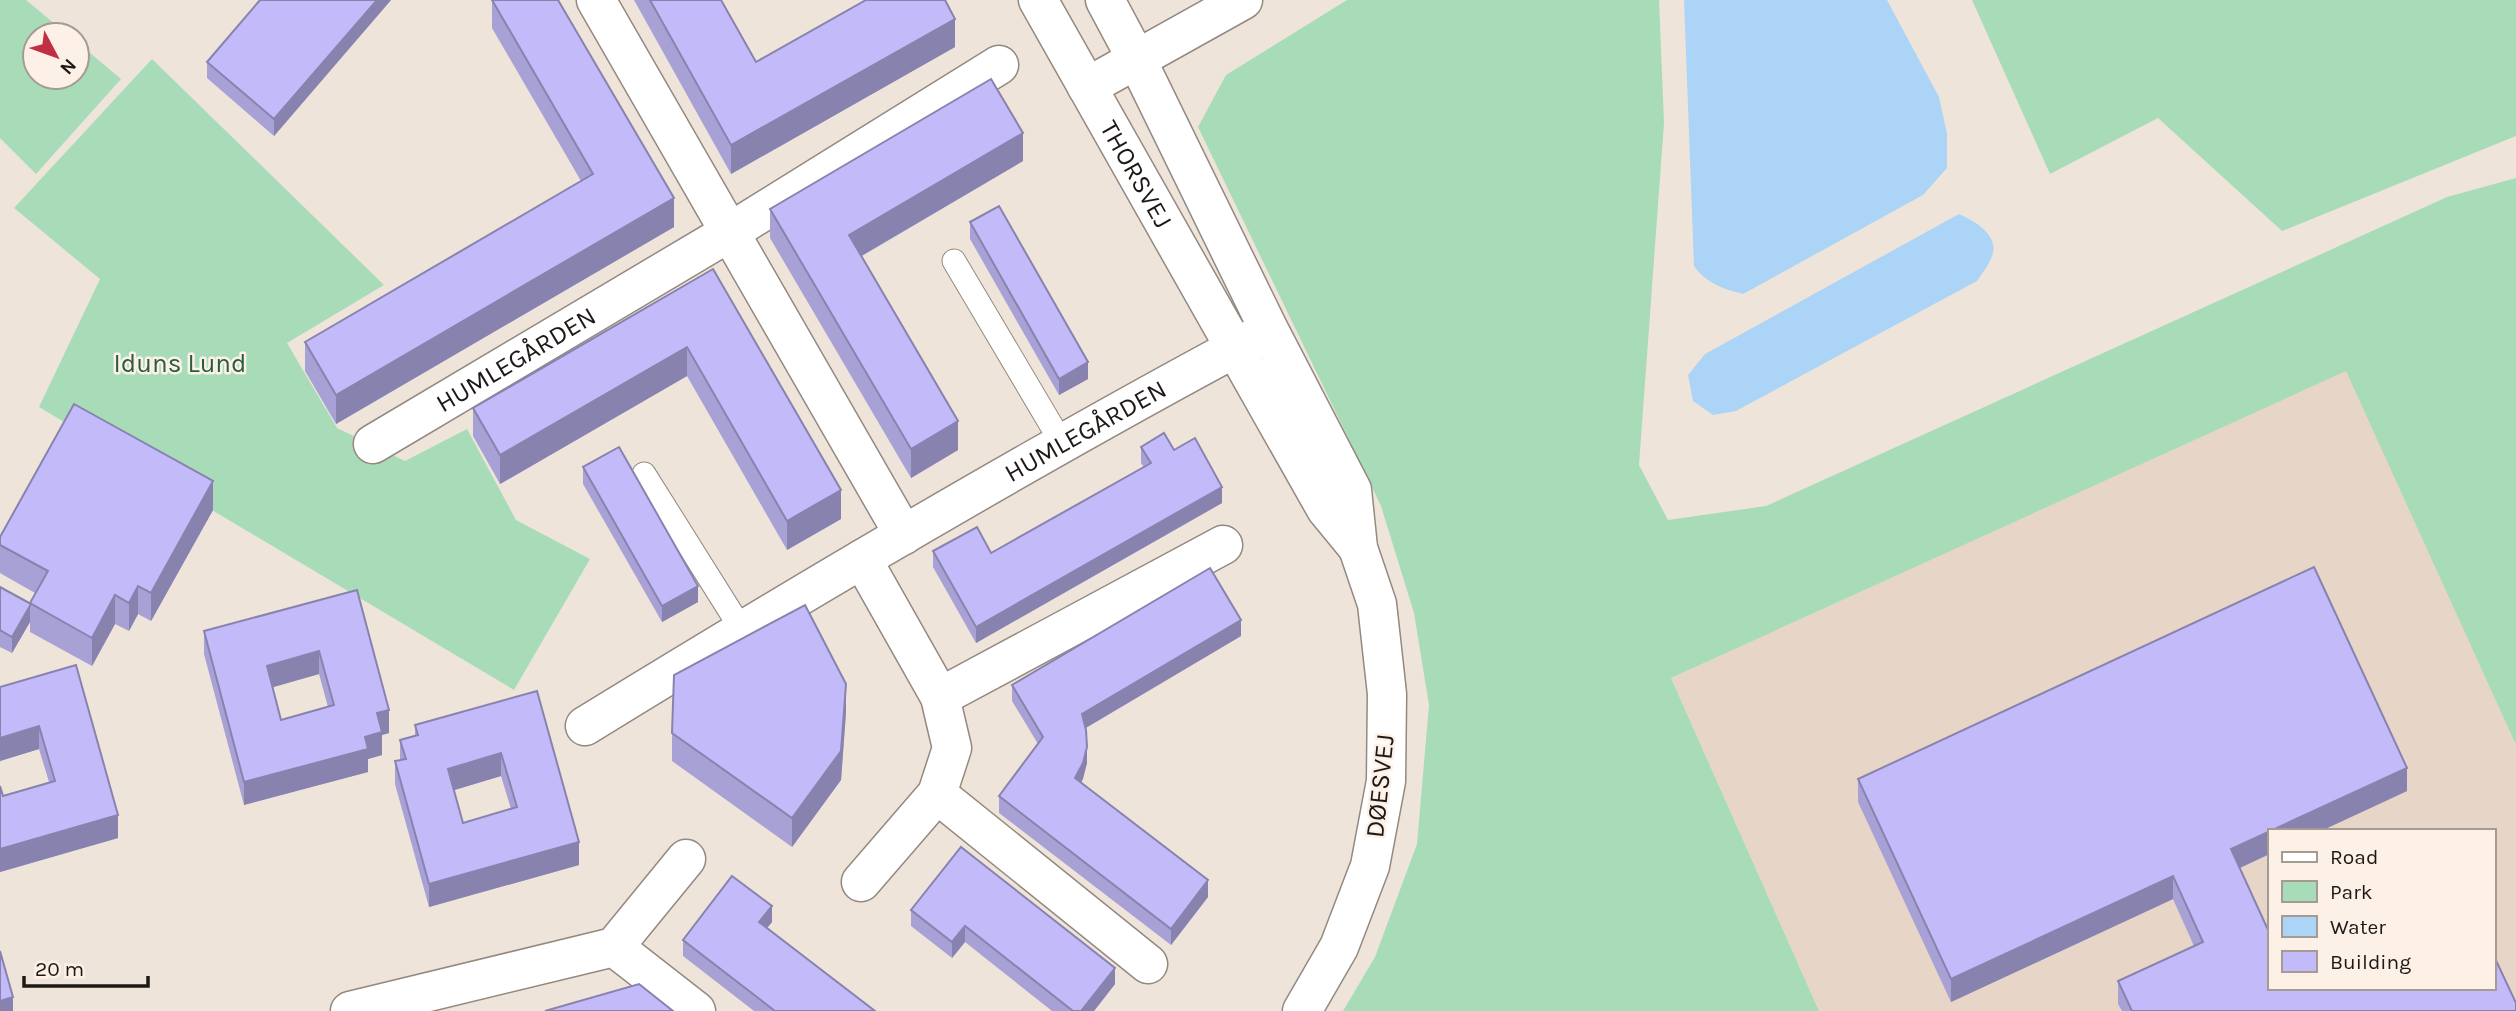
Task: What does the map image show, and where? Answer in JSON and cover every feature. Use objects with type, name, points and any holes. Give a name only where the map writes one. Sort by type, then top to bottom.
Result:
[{"type":"street","points":[[596,0],[904,535]]},
{"type":"street","name":"THORSVEJ","points":[[1038,0],[1235,348]]},
{"type":"street","name":"THORSVEJ","points":[[1105,0],[1269,330]]},
{"type":"street","points":[[1087,87],[1243,0]]},
{"type":"street","name":"HUMLEGÅRDEN","points":[[373,444],[730,232],[999,65]]},
{"type":"street","name":"HUMLEGÅRDEN","points":[[585,726],[862,559],[1269,330]]},
{"type":"street","name":"DØESVEJ","points":[[1269,330],[1352,490],[1358,548],[1377,604],[1387,694],[1386,781],[1370,866],[1339,947],[1302,1011]]},
{"type":"street","name":"DØESVEJ","points":[[1235,348],[1326,509],[1358,548]]},
{"type":"street","points":[[940,697],[1223,545]]},
{"type":"street","points":[[861,882],[937,794],[952,748],[940,697],[862,559]]},
{"type":"street","points":[[937,794],[1147,964]]},
{"type":"street","points":[[350,1011],[390,1006],[614,947],[686,859]]},
{"type":"street","points":[[614,947],[696,1011]]},
{"type":"lane","points":[[954,261],[1063,445]]},
{"type":"lane","points":[[644,474],[742,630]]},
{"type":"shaded area","points":[[2347,370],[2516,745],[2516,1011],[1819,1011],[1671,678]]},
{"type":"green space","points":[[0,0],[26,0],[51,21],[21,21],[21,91],[91,91],[91,54],[121,79],[36,174],[0,138]]},
{"type":"green space","points":[[1347,0],[1659,0],[1664,123],[1639,465],[1668,520],[1766,506],[2447,197],[2516,178],[2516,745],[2346,371],[1671,678],[1819,1011],[1343,1011],[1375,957],[1417,844],[1429,705],[1414,613],[1381,506],[1198,127],[1226,75]]},
{"type":"green space","points":[[1972,0],[2516,0],[2516,136],[2282,231],[2158,118],[2050,174]]},
{"type":"green space","name":"Iduns Lund","points":[[152,59],[384,285],[287,343],[337,428],[405,461],[467,429],[516,520],[590,559],[514,690],[39,407],[100,279],[14,208]]},
{"type":"water","points":[[1684,0],[1887,0],[1939,97],[1947,134],[1947,168],[1923,195],[1743,294],[1710,281],[1694,266]]},
{"type":"water","points":[[1959,214],[1984,230],[1992,242],[1992,256],[1977,281],[1736,411],[1713,415],[1693,401],[1688,375],[1705,354]]},
{"type":"building","points":[[260,0],[377,0],[274,119],[207,62]]},
{"type":"building","points":[[492,0],[558,0],[674,198],[336,395],[305,342],[593,174]]},
{"type":"building","points":[[650,0],[721,0],[756,62],[866,0],[945,0],[955,19],[731,145]]},
{"type":"building","points":[[991,79],[1023,133],[849,235],[958,421],[911,449],[770,209]]},
{"type":"building","points":[[999,206],[1088,362],[1059,379],[970,222]]},
{"type":"building","points":[[713,269],[841,490],[787,521],[687,347],[500,455],[473,408]]},
{"type":"building","points":[[74,404],[213,481],[151,593],[138,586],[129,603],[115,595],[92,638],[30,603],[48,571],[0,545],[0,537]]},
{"type":"building","points":[[1164,433],[1174,450],[1195,438],[1222,487],[976,627],[933,551],[977,527],[991,553],[1151,463],[1141,447]]},
{"type":"building","points":[[619,447],[698,586],[662,606],[583,467]]},
{"type":"building","points":[[2314,567],[2407,768],[2274,829],[2268,829],[2268,832],[2231,849],[2268,930],[2268,990],[2495,990],[2495,958],[2516,1003],[2516,1011],[2132,1011],[2118,981],[2203,942],[2173,876],[1951,979],[1858,779]]},
{"type":"building","points":[[1210,568],[1241,620],[1082,714],[1087,747],[1075,778],[1208,880],[1171,929],[999,796],[1043,737],[1012,685]]},
{"type":"building","points":[[0,587],[31,604],[12,637],[0,630]]},
{"type":"building","points":[[357,590],[389,710],[377,713],[382,732],[365,737],[368,749],[244,782],[204,631]],"holes":[[[319,651],[334,705],[281,720],[267,666]]]},
{"type":"building","points":[[805,605],[846,684],[841,751],[792,818],[672,733],[674,675]]},
{"type":"building","points":[[76,665],[118,815],[0,849],[0,786],[3,796],[55,781],[39,726],[0,738],[0,687]]},
{"type":"building","points":[[537,691],[579,842],[429,884],[395,761],[406,759],[400,740],[418,735],[415,725]],"holes":[[[501,753],[517,807],[463,823],[448,769]]]},
{"type":"building","points":[[961,847],[1115,968],[1081,1011],[1073,1011],[965,926],[952,942],[911,910]]},
{"type":"building","points":[[732,876],[772,906],[759,922],[875,1011],[775,1011],[683,940]]},
{"type":"building","points":[[0,951],[13,997],[0,1001]]},
{"type":"building","points":[[639,984],[673,1011],[545,1011]]}]
